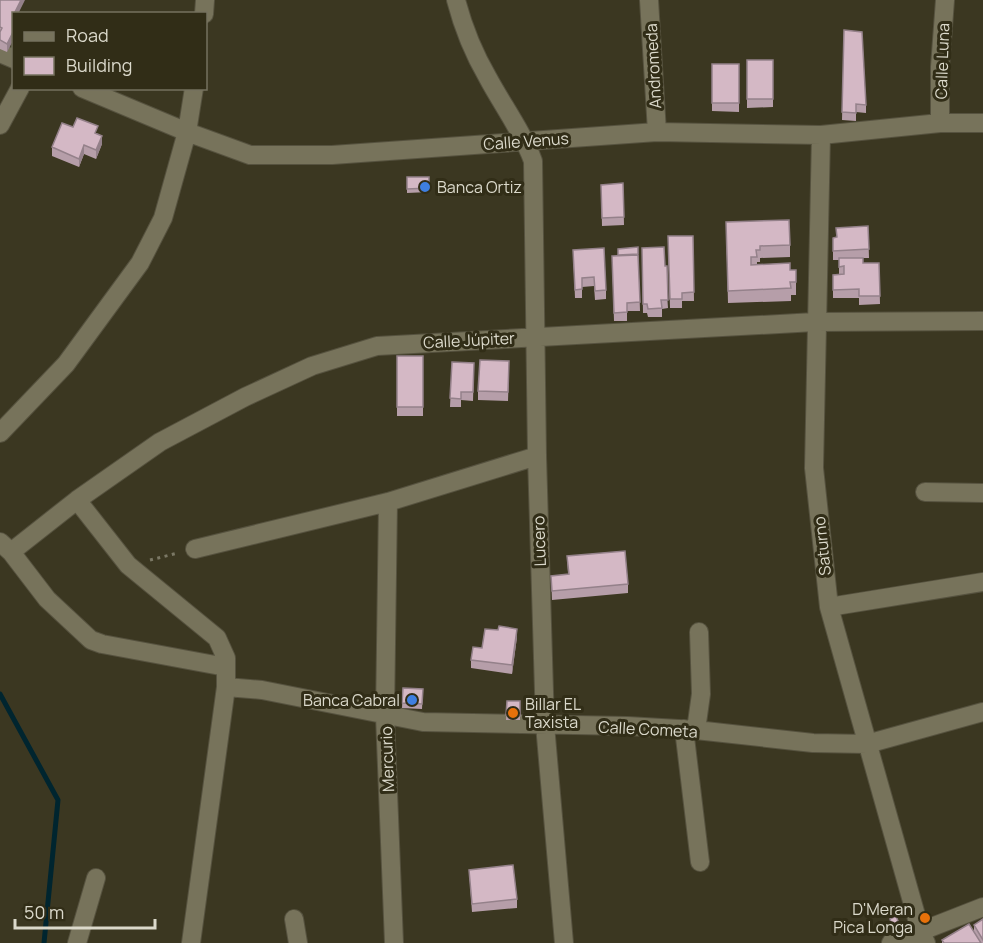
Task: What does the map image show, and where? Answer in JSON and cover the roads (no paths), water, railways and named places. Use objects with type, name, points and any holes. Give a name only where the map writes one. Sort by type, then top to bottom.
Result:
[{"type":"street","name":"Lucero","points":[[456,0],[465,32],[487,77],[525,140],[533,161],[537,456],[545,725],[564,943]]},
{"type":"street","name":"Andromeda","points":[[649,0],[657,132]]},
{"type":"street","name":"Calle Luna","points":[[940,123],[940,67],[945,0]]},
{"type":"street","points":[[0,125],[19,90]]},
{"type":"street","name":"Calle Venus","points":[[87,90],[187,132],[250,155],[332,155],[657,132],[821,135],[940,123],[983,123]]},
{"type":"street","points":[[0,433],[66,364],[140,263],[163,218],[187,132],[194,90]]},
{"type":"street","name":"Saturno","points":[[821,135],[815,322],[814,468],[829,608],[924,938]]},
{"type":"street","name":"Calle Júpiter","points":[[5,547],[160,442],[245,397],[312,366],[377,346],[815,322],[983,321]]},
{"type":"street","points":[[195,549],[388,502],[537,456]]},
{"type":"street","points":[[925,492],[983,493]]},
{"type":"street","points":[[77,500],[128,565],[217,638],[226,658],[226,687],[191,943]]},
{"type":"street","name":"Mercurio","points":[[388,502],[385,716],[394,943]]},
{"type":"street","points":[[5,547],[47,599],[92,640],[102,644],[226,667]]},
{"type":"street","points":[[829,608],[983,582]]},
{"type":"street","points":[[699,632],[701,694],[690,730],[700,862]]},
{"type":"street","name":"Calle Cometa","points":[[226,687],[262,690],[423,722],[690,730],[813,743],[867,744],[983,712]]},
{"type":"street","points":[[77,943],[96,878]]},
{"type":"street","points":[[891,943],[924,938],[983,907]]},
{"type":"street","points":[[294,920],[298,943]]},
{"type":"waterway","points":[[0,694],[58,800],[44,943]]},
{"type":"place","name":"Banca Ortiz","points":[[425,187]]},
{"type":"place","name":"Banca Cabral","points":[[412,700]]},
{"type":"place","name":"Billar EL Taxista","points":[[513,713]]},
{"type":"place","name":"D'Meran Pica Longa","points":[[925,918]]}]
